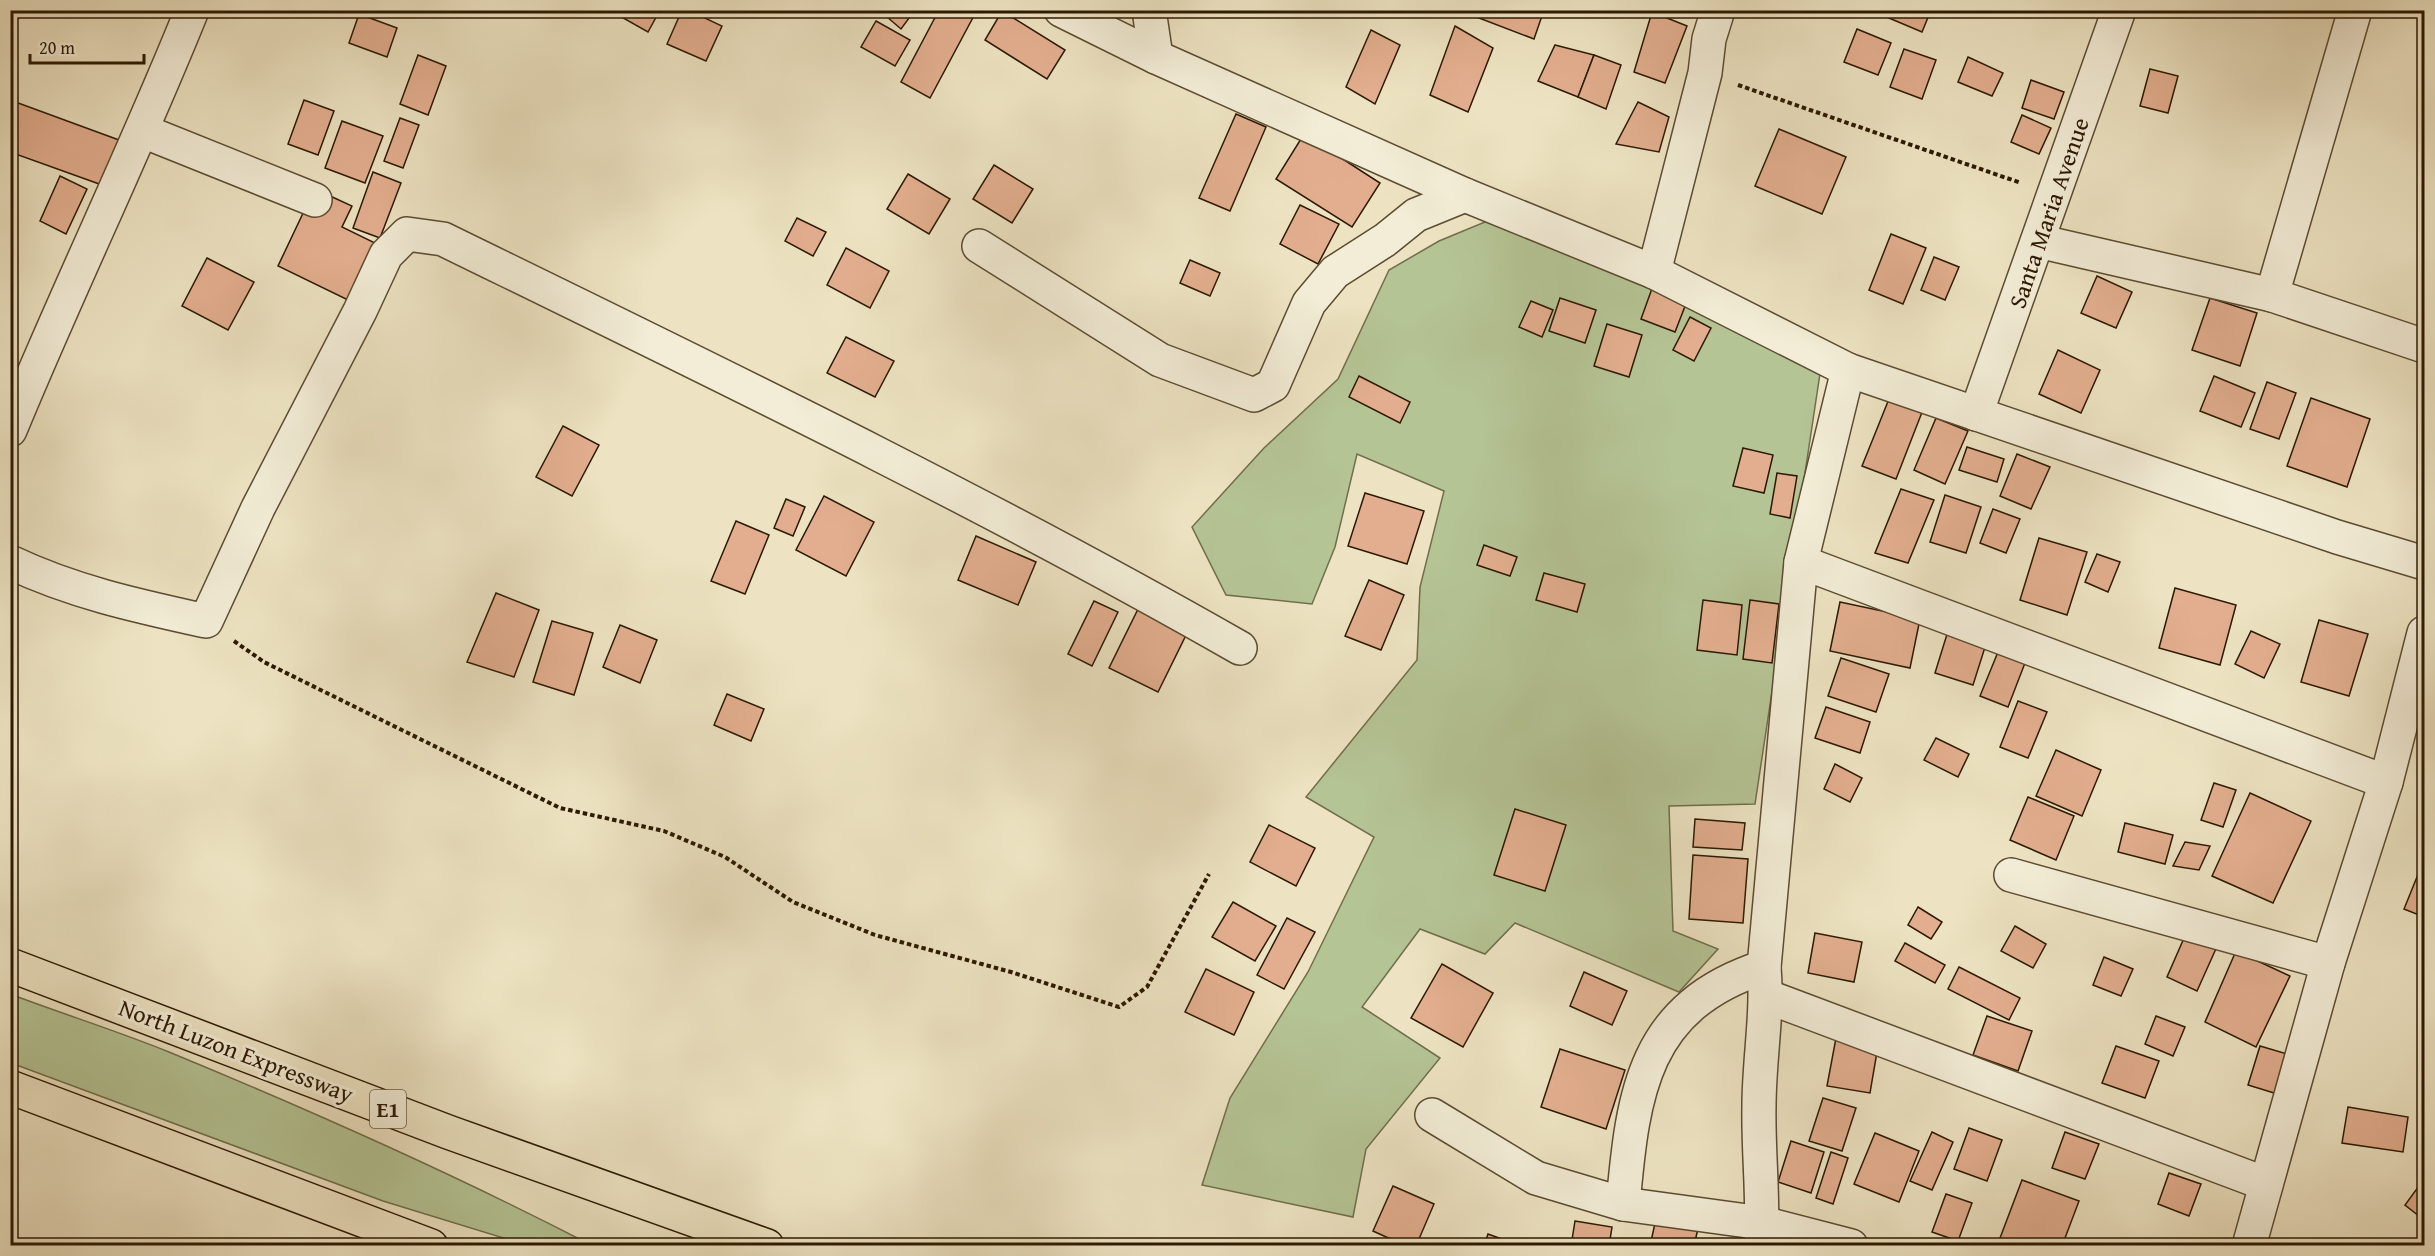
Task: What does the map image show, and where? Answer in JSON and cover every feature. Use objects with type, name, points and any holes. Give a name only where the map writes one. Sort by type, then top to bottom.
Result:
[{"type":"highway","name":"North Luzon Expressway","points":[[10,965],[437,1128],[767,1245]]},
{"type":"highway","points":[[10,1087],[431,1245]]},
{"type":"street","points":[[10,430],[143,131],[192,10]]},
{"type":"street","points":[[1149,10],[1156,57]]},
{"type":"street","points":[[1654,272],[1705,74],[1709,39],[1718,10]]},
{"type":"street","name":"Santa Maria Avenue","points":[[1976,414],[2120,10]]},
{"type":"street","points":[[2272,295],[2355,10]]},
{"type":"street","points":[[1068,12],[1156,57],[1465,195],[1654,272],[1848,370],[2337,537],[2424,563]]},
{"type":"street","points":[[143,131],[315,200]]},
{"type":"street","points":[[979,246],[1160,360],[1254,395],[1273,385],[1309,303],[1335,272],[1384,240],[1416,215],[1465,195]]},
{"type":"street","points":[[10,562],[48,580],[112,601],[206,621],[258,508],[360,311],[386,255],[407,234],[443,239],[763,395],[1109,573],[1240,648]]},
{"type":"street","points":[[2038,241],[2272,295],[2424,346]]},
{"type":"street","points":[[1761,1234],[1759,1107],[1765,982],[1801,562],[1848,370]]},
{"type":"street","points":[[1801,562],[2386,782]]},
{"type":"street","points":[[2249,1245],[2328,963],[2386,782],[2424,633]]},
{"type":"street","points":[[2012,875],[2328,963]]},
{"type":"street","points":[[1623,1204],[1628,1150],[1642,1077],[1668,1027],[1706,993],[1739,975],[1765,982],[2266,1184]]},
{"type":"street","points":[[1432,1115],[1536,1178],[1623,1204],[1761,1234],[1851,1245]]},
{"type":"path","points":[[1705,74],[2055,195]]},
{"type":"path","points":[[206,621],[264,662],[560,808],[664,831],[725,857],[793,902],[875,936],[1011,972],[1119,1007],[1147,987],[1209,874]]},
{"type":"green space","points":[[1509,212],[1821,367],[1755,804],[1669,806],[1673,931],[1718,949],[1679,992],[1515,923],[1485,954],[1420,929],[1362,1007],[1440,1058],[1366,1149],[1353,1217],[1202,1185],[1230,1098],[1308,972],[1374,837],[1306,797],[1417,660],[1420,587],[1444,491],[1357,454],[1335,547],[1312,604],[1226,595],[1192,527],[1264,448],[1338,379],[1389,270],[1439,241]]},
{"type":"green space","points":[[10,994],[149,1044],[276,1097],[435,1168],[591,1245],[526,1245],[383,1201],[11,1063]]},
{"type":"building","points":[[609,10],[660,10],[648,32]]},
{"type":"building","points":[[682,10],[688,10],[722,26],[706,61],[667,44]]},
{"type":"building","points":[[879,10],[915,10],[901,29]]},
{"type":"building","points":[[939,10],[977,10],[930,98],[901,82]]},
{"type":"building","points":[[1467,10],[1544,10],[1534,39],[1466,13]]},
{"type":"building","points":[[1870,10],[1931,10],[1922,32]]},
{"type":"building","points":[[1002,11],[1065,50],[1047,79],[985,40]]},
{"type":"building","points":[[1652,12],[1687,26],[1665,83],[1634,72]]},
{"type":"building","points":[[359,14],[397,28],[387,57],[349,43]]},
{"type":"building","points":[[876,21],[910,40],[895,66],[861,47]]},
{"type":"building","points":[[1455,26],[1493,48],[1468,112],[1430,95]]},
{"type":"building","points":[[1857,29],[1891,43],[1878,75],[1844,62]]},
{"type":"building","points":[[1371,30],[1400,45],[1375,104],[1346,87]]},
{"type":"building","points":[[1555,45],[1594,55],[1578,97],[1538,81]]},
{"type":"building","points":[[1904,49],[1936,60],[1922,99],[1890,87]]},
{"type":"building","points":[[418,55],[446,66],[428,115],[400,104]]},
{"type":"building","points":[[1594,55],[1621,65],[1606,109],[1578,97]]},
{"type":"building","points":[[1968,57],[2003,73],[1992,96],[1958,82]]},
{"type":"building","points":[[2150,69],[2178,76],[2168,113],[2140,106]]},
{"type":"building","points":[[2031,80],[2064,92],[2054,119],[2022,108]]},
{"type":"building","points":[[10,100],[119,140],[102,185],[10,152]]},
{"type":"building","points":[[304,100],[334,111],[318,155],[288,144]]},
{"type":"building","points":[[1638,102],[1669,117],[1659,152],[1616,144]]},
{"type":"building","points":[[1236,114],[1266,127],[1230,211],[1199,198]]},
{"type":"building","points":[[2022,115],[2051,128],[2039,154],[2011,142]]},
{"type":"building","points":[[400,118],[419,125],[403,168],[384,161]]},
{"type":"building","points":[[342,121],[383,136],[365,183],[325,168]]},
{"type":"building","points":[[1779,129],[1846,157],[1822,214],[1755,186]]},
{"type":"building","points":[[1304,134],[1380,183],[1352,227],[1276,179]]},
{"type":"building","points":[[994,165],[1033,189],[1012,223],[973,199]]},
{"type":"building","points":[[373,172],[401,183],[380,238],[353,228]]},
{"type":"building","points":[[908,174],[950,199],[929,234],[887,209]]},
{"type":"building","points":[[60,176],[87,189],[66,234],[40,221]]},
{"type":"building","points":[[328,195],[352,206],[342,227],[375,243],[348,300],[278,266],[305,209]]},
{"type":"building","points":[[1300,205],[1339,224],[1318,264],[1280,244]]},
{"type":"building","points":[[797,218],[826,232],[813,256],[785,241]]},
{"type":"building","points":[[1891,234],[1926,248],[1903,304],[1869,290]]},
{"type":"building","points":[[846,248],[889,271],[870,308],[827,285]]},
{"type":"building","points":[[1934,257],[1959,267],[1945,300],[1921,290]]},
{"type":"building","points":[[207,258],[254,282],[228,330],[182,306]]},
{"type":"building","points":[[1190,260],[1220,273],[1210,296],[1180,283]]},
{"type":"building","points":[[2097,276],[2132,292],[2116,328],[2081,313]]},
{"type":"building","points":[[1654,283],[1689,296],[1675,332],[1641,319]]},
{"type":"building","points":[[1560,298],[1596,310],[1585,343],[1549,331]]},
{"type":"building","points":[[2210,298],[2257,313],[2240,366],[2192,350]]},
{"type":"building","points":[[1531,301],[1553,310],[1542,337],[1519,327]]},
{"type":"building","points":[[1690,317],[1711,328],[1694,361],[1673,350]]},
{"type":"building","points":[[1607,324],[1642,335],[1629,377],[1594,366]]},
{"type":"building","points":[[846,337],[894,361],[875,397],[827,373]]},
{"type":"building","points":[[2058,350],[2100,370],[2081,413],[2039,394]]},
{"type":"building","points":[[1359,376],[1410,402],[1400,423],[1349,397]]},
{"type":"building","points":[[2214,376],[2255,393],[2241,427],[2200,411]]},
{"type":"building","points":[[2267,382],[2296,393],[2279,439],[2250,429]]},
{"type":"building","points":[[1893,389],[1926,402],[1896,479],[1862,466]]},
{"type":"building","points":[[2311,398],[2370,419],[2347,487],[2287,466]]},
{"type":"building","points":[[1936,418],[1968,431],[1945,484],[1914,470]]},
{"type":"building","points":[[563,426],[599,445],[572,496],[536,477]]},
{"type":"building","points":[[1967,447],[2004,459],[1997,482],[1959,470]]},
{"type":"building","points":[[1743,448],[1773,455],[1764,493],[1733,486]]},
{"type":"building","points":[[2017,454],[2050,467],[2031,509],[2000,496]]},
{"type":"building","points":[[1777,473],[1797,476],[1790,518],[1770,514]]},
{"type":"building","points":[[1901,489],[1934,500],[1908,563],[1875,553]]},
{"type":"building","points":[[1365,493],[1424,511],[1407,564],[1348,546]]},
{"type":"building","points":[[1945,495],[1981,507],[1966,553],[1930,542]]},
{"type":"building","points":[[824,496],[874,522],[846,576],[796,550]]},
{"type":"building","points":[[786,499],[805,507],[793,536],[774,528]]},
{"type":"building","points":[[1993,509],[2020,519],[2006,553],[1980,543]]},
{"type":"building","points":[[736,521],[769,535],[745,594],[711,581]]},
{"type":"building","points":[[976,536],[1036,562],[1018,605],[958,580]]},
{"type":"building","points":[[2039,538],[2087,552],[2067,615],[2020,600]]},
{"type":"building","points":[[1484,545],[1517,557],[1510,576],[1477,565]]},
{"type":"building","points":[[2097,554],[2120,562],[2108,592],[2085,582]]},
{"type":"building","points":[[1544,573],[1585,584],[1577,612],[1536,600]]},
{"type":"building","points":[[1369,580],[1404,595],[1381,650],[1345,636]]},
{"type":"building","points":[[2175,588],[2236,605],[2220,665],[2159,648]]},
{"type":"building","points":[[496,593],[539,610],[514,677],[467,662]]},
{"type":"building","points":[[1703,600],[1742,605],[1737,655],[1697,650]]},
{"type":"building","points":[[1750,600],[1779,604],[1772,663],[1743,659]]},
{"type":"building","points":[[1094,601],[1118,612],[1092,666],[1068,654]]},
{"type":"building","points":[[1142,601],[1191,625],[1158,692],[1109,668]]},
{"type":"building","points":[[1840,602],[1920,619],[1910,668],[1830,651]]},
{"type":"building","points":[[2319,620],[2368,634],[2349,696],[2301,682]]},
{"type":"building","points":[[552,621],[593,633],[574,695],[533,682]]},
{"type":"building","points":[[620,625],[657,640],[640,683],[603,667]]},
{"type":"building","points":[[1948,631],[1986,644],[1973,685],[1935,673]]},
{"type":"building","points":[[2251,631],[2280,644],[2264,678],[2235,664]]},
{"type":"building","points":[[1998,652],[2025,663],[2008,707],[1980,696]]},
{"type":"building","points":[[1841,658],[1889,674],[1876,712],[1828,696]]},
{"type":"building","points":[[727,694],[764,709],[751,741],[714,725]]},
{"type":"building","points":[[2018,701],[2047,712],[2028,758],[2000,747]]},
{"type":"building","points":[[1826,707],[1870,722],[1860,753],[1815,738]]},
{"type":"building","points":[[1936,738],[1969,754],[1958,777],[1924,760]]},
{"type":"building","points":[[2056,750],[2101,770],[2082,816],[2036,796]]},
{"type":"building","points":[[1835,764],[1862,778],[1850,802],[1824,789]]},
{"type":"building","points":[[2214,783],[2236,790],[2223,827],[2201,820]]},
{"type":"building","points":[[2250,793],[2311,821],[2273,903],[2212,876]]},
{"type":"building","points":[[2028,797],[2074,816],[2056,860],[2010,840]]},
{"type":"building","points":[[1515,809],[1566,825],[1545,891],[1494,875]]},
{"type":"building","points":[[1695,819],[1745,823],[1742,850],[1693,847]]},
{"type":"building","points":[[2125,823],[2173,835],[2165,864],[2118,852]]},
{"type":"building","points":[[1269,825],[1315,848],[1296,886],[1250,862]]},
{"type":"building","points":[[2185,842],[2210,846],[2199,870],[2173,866]]},
{"type":"building","points":[[1693,855],[1748,859],[1743,923],[1689,919]]},
{"type":"building","points":[[2419,872],[2424,874],[2424,917],[2404,909]]},
{"type":"building","points":[[1233,902],[1276,926],[1255,961],[1212,937]]},
{"type":"building","points":[[1918,907],[1942,922],[1931,939],[1908,925]]},
{"type":"building","points":[[1287,918],[1315,932],[1284,989],[1257,975]]},
{"type":"building","points":[[2015,926],[2046,944],[2033,968],[2001,951]]},
{"type":"building","points":[[2188,929],[2219,942],[2197,991],[2167,977]]},
{"type":"building","points":[[1815,933],[1862,942],[1854,982],[1808,973]]},
{"type":"building","points":[[1905,943],[1945,965],[1935,983],[1895,961]]},
{"type":"building","points":[[2236,951],[2290,976],[2256,1047],[2205,1022]]},
{"type":"building","points":[[2104,957],[2133,969],[2121,996],[2093,985]]},
{"type":"building","points":[[1442,964],[1493,993],[1463,1047],[1411,1018]]},
{"type":"building","points":[[1959,967],[2020,998],[2009,1020],[1948,989]]},
{"type":"building","points":[[1206,969],[1254,992],[1234,1035],[1185,1012]]},
{"type":"building","points":[[1584,972],[1627,991],[1612,1025],[1570,1006]]},
{"type":"building","points":[[1987,1016],[2032,1031],[2018,1071],[1973,1055]]},
{"type":"building","points":[[2156,1016],[2185,1027],[2173,1056],[2145,1044]]},
{"type":"building","points":[[1836,1038],[1878,1046],[1870,1093],[1827,1086]]},
{"type":"building","points":[[2116,1046],[2159,1061],[2145,1098],[2102,1083]]},
{"type":"building","points":[[2260,1046],[2297,1057],[2284,1096],[2248,1085]]},
{"type":"building","points":[[1560,1049],[1625,1070],[1606,1129],[1541,1107]]},
{"type":"building","points":[[1823,1098],[1856,1108],[1842,1151],[1809,1141]]},
{"type":"building","points":[[2348,1107],[2408,1117],[2403,1152],[2342,1143]]},
{"type":"building","points":[[1969,1128],[2002,1140],[1987,1181],[1954,1169]]},
{"type":"building","points":[[1932,1132],[1953,1142],[1932,1190],[1910,1181]]},
{"type":"building","points":[[2065,1132],[2099,1144],[2085,1179],[2052,1168]]},
{"type":"building","points":[[1875,1133],[1919,1151],[1899,1202],[1854,1184]]},
{"type":"building","points":[[1791,1141],[1824,1152],[1811,1193],[1778,1182]]},
{"type":"building","points":[[1831,1152],[1848,1158],[1833,1204],[1816,1198]]},
{"type":"building","points":[[2169,1173],[2201,1184],[2189,1216],[2158,1204]]},
{"type":"building","points":[[2424,1179],[2424,1220],[2405,1205]]},
{"type":"building","points":[[2022,1180],[2079,1201],[2062,1246],[1997,1246]]},
{"type":"building","points":[[1393,1186],[1434,1204],[1416,1246],[1406,1246],[1373,1231]]},
{"type":"building","points":[[1946,1194],[1972,1203],[1958,1241],[1932,1232]]},
{"type":"building","points":[[1657,1214],[1699,1224],[1694,1246],[1650,1246]]},
{"type":"building","points":[[1575,1221],[1612,1227],[1609,1246],[1571,1246]]},
{"type":"building","points":[[1488,1234],[1521,1246],[1484,1246]]}]
